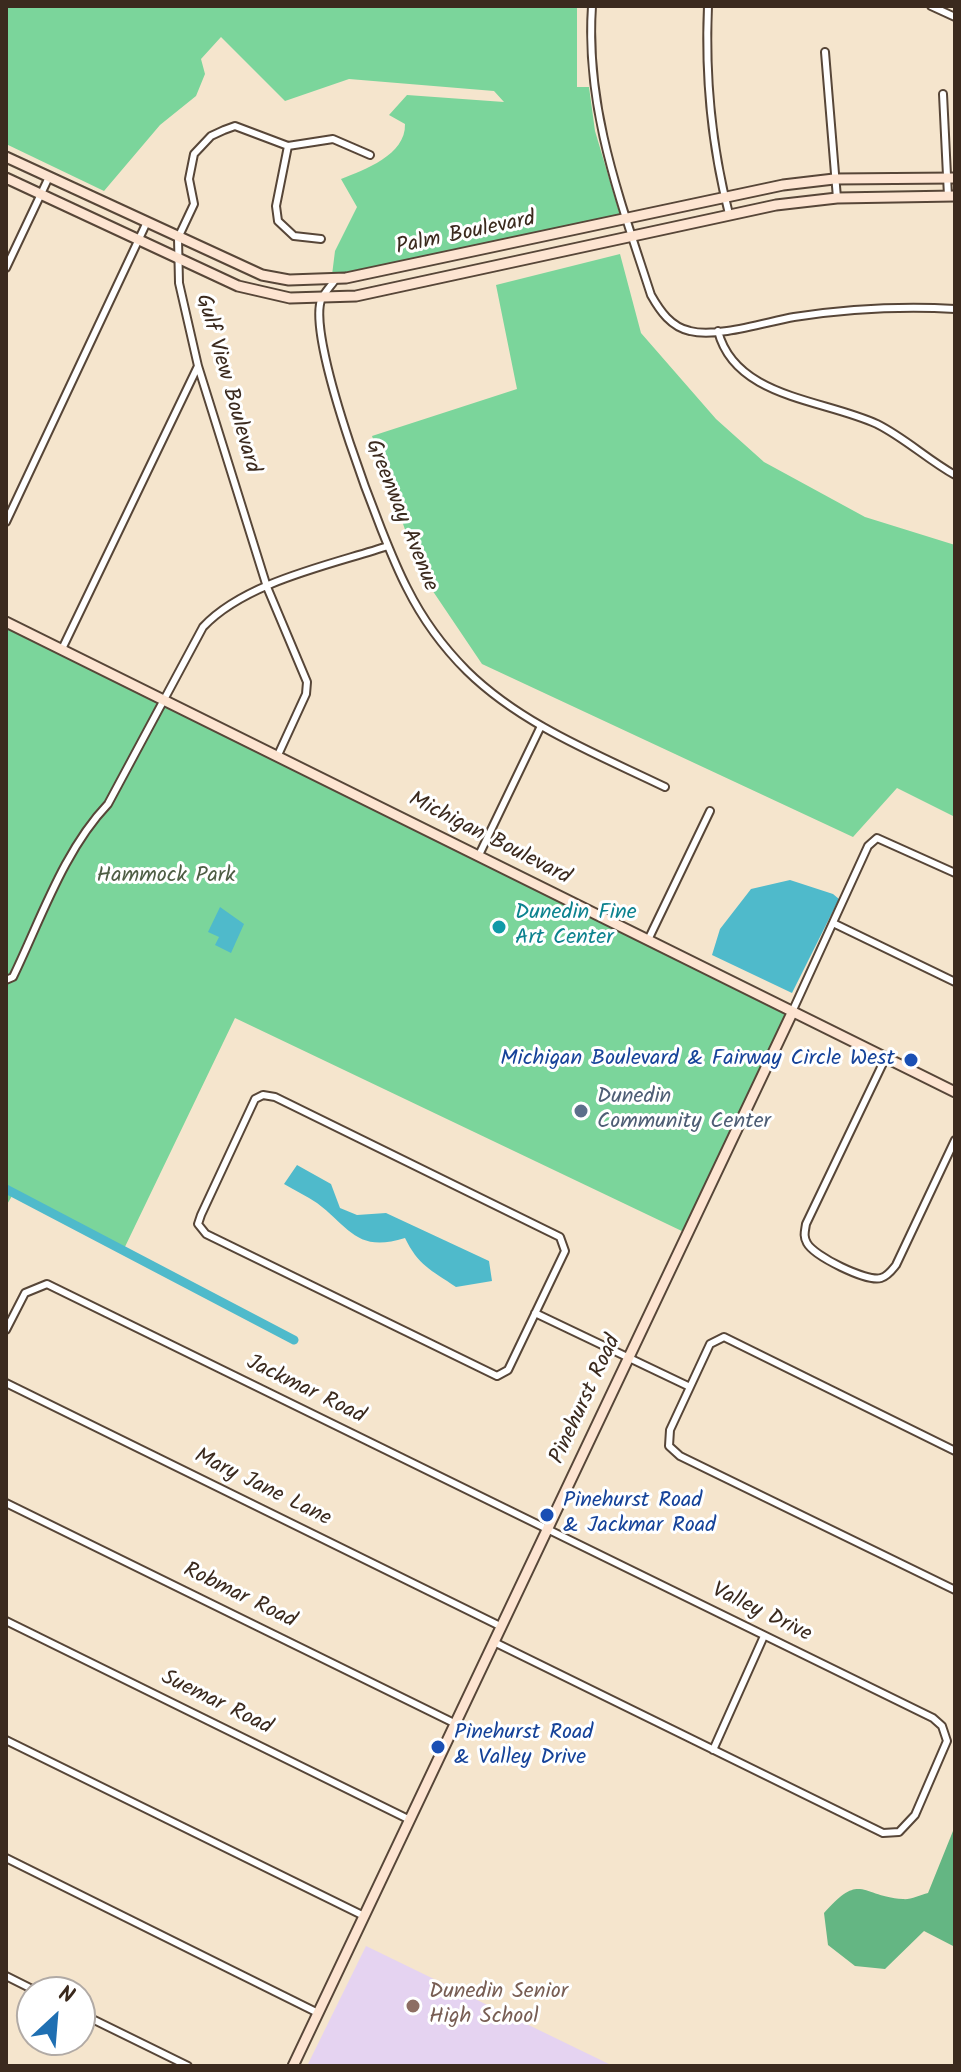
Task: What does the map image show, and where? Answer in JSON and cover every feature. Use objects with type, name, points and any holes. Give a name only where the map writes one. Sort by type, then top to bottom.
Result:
[{"type":"street","points":[[592,6],[593,93],[600,129],[651,295],[667,319],[691,332],[718,331],[839,312],[955,309]]},
{"type":"street","points":[[708,6],[709,80],[729,214]]},
{"type":"street","points":[[931,6],[955,17]]},
{"type":"street","points":[[825,52],[837,198]]},
{"type":"street","points":[[943,94],[951,196]]},
{"type":"street","name":"Gulf View Boulevard","points":[[278,755],[306,694],[307,682],[267,587],[198,366],[179,283],[178,238],[194,204],[189,179],[194,154],[211,136],[235,126],[288,146],[333,139],[370,155]]},
{"type":"street","points":[[288,146],[276,206],[278,221],[294,236],[321,239]]},
{"type":"street","name":"Palm Boulevard","points":[[6,157],[262,275],[289,280],[335,280],[626,219],[724,195],[834,179],[951,178]]},
{"type":"street","points":[[6,268],[49,177]]},
{"type":"street","name":"Palm Boulevard","points":[[6,178],[179,260],[262,293],[321,299],[356,296],[729,214],[837,198],[951,196]]},
{"type":"street","points":[[6,522],[146,224]]},
{"type":"street","points":[[533,239],[537,258]]},
{"type":"street","points":[[321,299],[335,280]]},
{"type":"street","name":"Greenway Avenue","points":[[321,299],[320,339],[388,546],[419,612],[442,643],[491,692],[541,726],[665,787]]},
{"type":"street","points":[[718,331],[729,360],[741,371],[785,392],[874,423],[955,475]]},
{"type":"street","points":[[62,649],[198,366]]},
{"type":"street","points":[[6,980],[13,977],[76,847],[89,824],[108,804],[195,639],[217,612],[267,587],[388,546]]},
{"type":"street","name":"Michigan Boulevard","points":[[6,622],[163,697],[955,1092]]},
{"type":"street","points":[[479,855],[541,726]]},
{"type":"street","points":[[648,940],[710,811]]},
{"type":"street","name":"Pinehurst Road","points":[[293,2066],[792,1013],[868,846],[877,838],[955,873]]},
{"type":"street","points":[[833,923],[955,982]]},
{"type":"street","points":[[885,1059],[804,1234],[808,1244],[822,1257],[871,1278],[887,1275],[896,1265],[955,1140]]},
{"type":"street","points":[[263,1095],[275,1097],[560,1237],[565,1251],[535,1313],[508,1370],[497,1376],[206,1234],[198,1224],[255,1099],[263,1095]]},
{"type":"street","name":"Jackmar Road","points":[[6,1330],[25,1293],[39,1284],[47,1284],[548,1530]]},
{"type":"street","points":[[535,1313],[690,1387]]},
{"type":"street","points":[[955,1451],[724,1337],[710,1344],[670,1430],[669,1446],[674,1452],[955,1590]]},
{"type":"street","name":"Mary Jane Lane","points":[[6,1383],[502,1627]]},
{"type":"street","name":"Robmar Road","points":[[6,1503],[456,1724]]},
{"type":"street","name":"Valley Drive","points":[[548,1530],[933,1718],[942,1726],[947,1741],[915,1815],[899,1832],[883,1833],[713,1750]]},
{"type":"street","name":"Suemar Road","points":[[6,1621],[410,1820]]},
{"type":"street","points":[[494,1642],[713,1750],[764,1636]]},
{"type":"street","points":[[6,1740],[364,1916]]},
{"type":"street","points":[[6,1858],[318,2013]]},
{"type":"street","points":[[96,2021],[188,2066]]},
{"type":"shaded area","name":"Dunedin Senior High School","points":[[366,1946],[613,2066],[307,2066]]},
{"type":"green space","points":[[6,6],[577,6],[577,87],[589,87],[595,131],[620,215],[332,275],[335,251],[357,207],[341,179],[382,160],[399,144],[405,124],[389,115],[407,95],[504,102],[494,91],[349,79],[285,101],[221,37],[201,59],[205,74],[196,96],[160,125],[104,191],[6,144]]},
{"type":"green space","points":[[620,254],[641,333],[716,419],[764,462],[865,517],[955,545],[955,817],[897,788],[853,837],[482,664],[420,572],[372,436],[517,389],[496,285]]},
{"type":"green space","name":"Hammock Park","points":[[6,623],[792,1013],[686,1233],[235,1018],[122,1253],[12,1196],[6,1206]]},
{"type":"green space","points":[[955,1826],[955,1947],[924,1931],[885,1969],[855,1966],[828,1945],[824,1913],[846,1893],[861,1889],[906,1899],[928,1893]]},
{"type":"water","points":[[790,880],[833,894],[839,899],[792,993],[712,955],[720,929],[751,889]]},
{"type":"water","points":[[220,907],[244,924],[231,953],[215,945],[219,937],[208,932]]},
{"type":"water","points":[[297,1165],[331,1184],[340,1208],[357,1215],[386,1213],[489,1261],[492,1281],[456,1287],[420,1261],[405,1238],[376,1242],[355,1236],[317,1203],[284,1184]]},
{"type":"waterway","points":[[6,1189],[294,1340]]},
{"type":"place","name":"Dunedin Fine Art Center","points":[[499,927]]},
{"type":"place","name":"Michigan Boulevard & Fairway Circle West","points":[[911,1060]]},
{"type":"place","name":"Dunedin Community Center","points":[[581,1111]]},
{"type":"place","name":"Pinehurst Road & Jackmar Road","points":[[547,1515]]},
{"type":"place","name":"Pinehurst Road & Valley Drive","points":[[438,1747]]},
{"type":"place","name":"Dunedin Senior High School","points":[[413,2006]]}]
